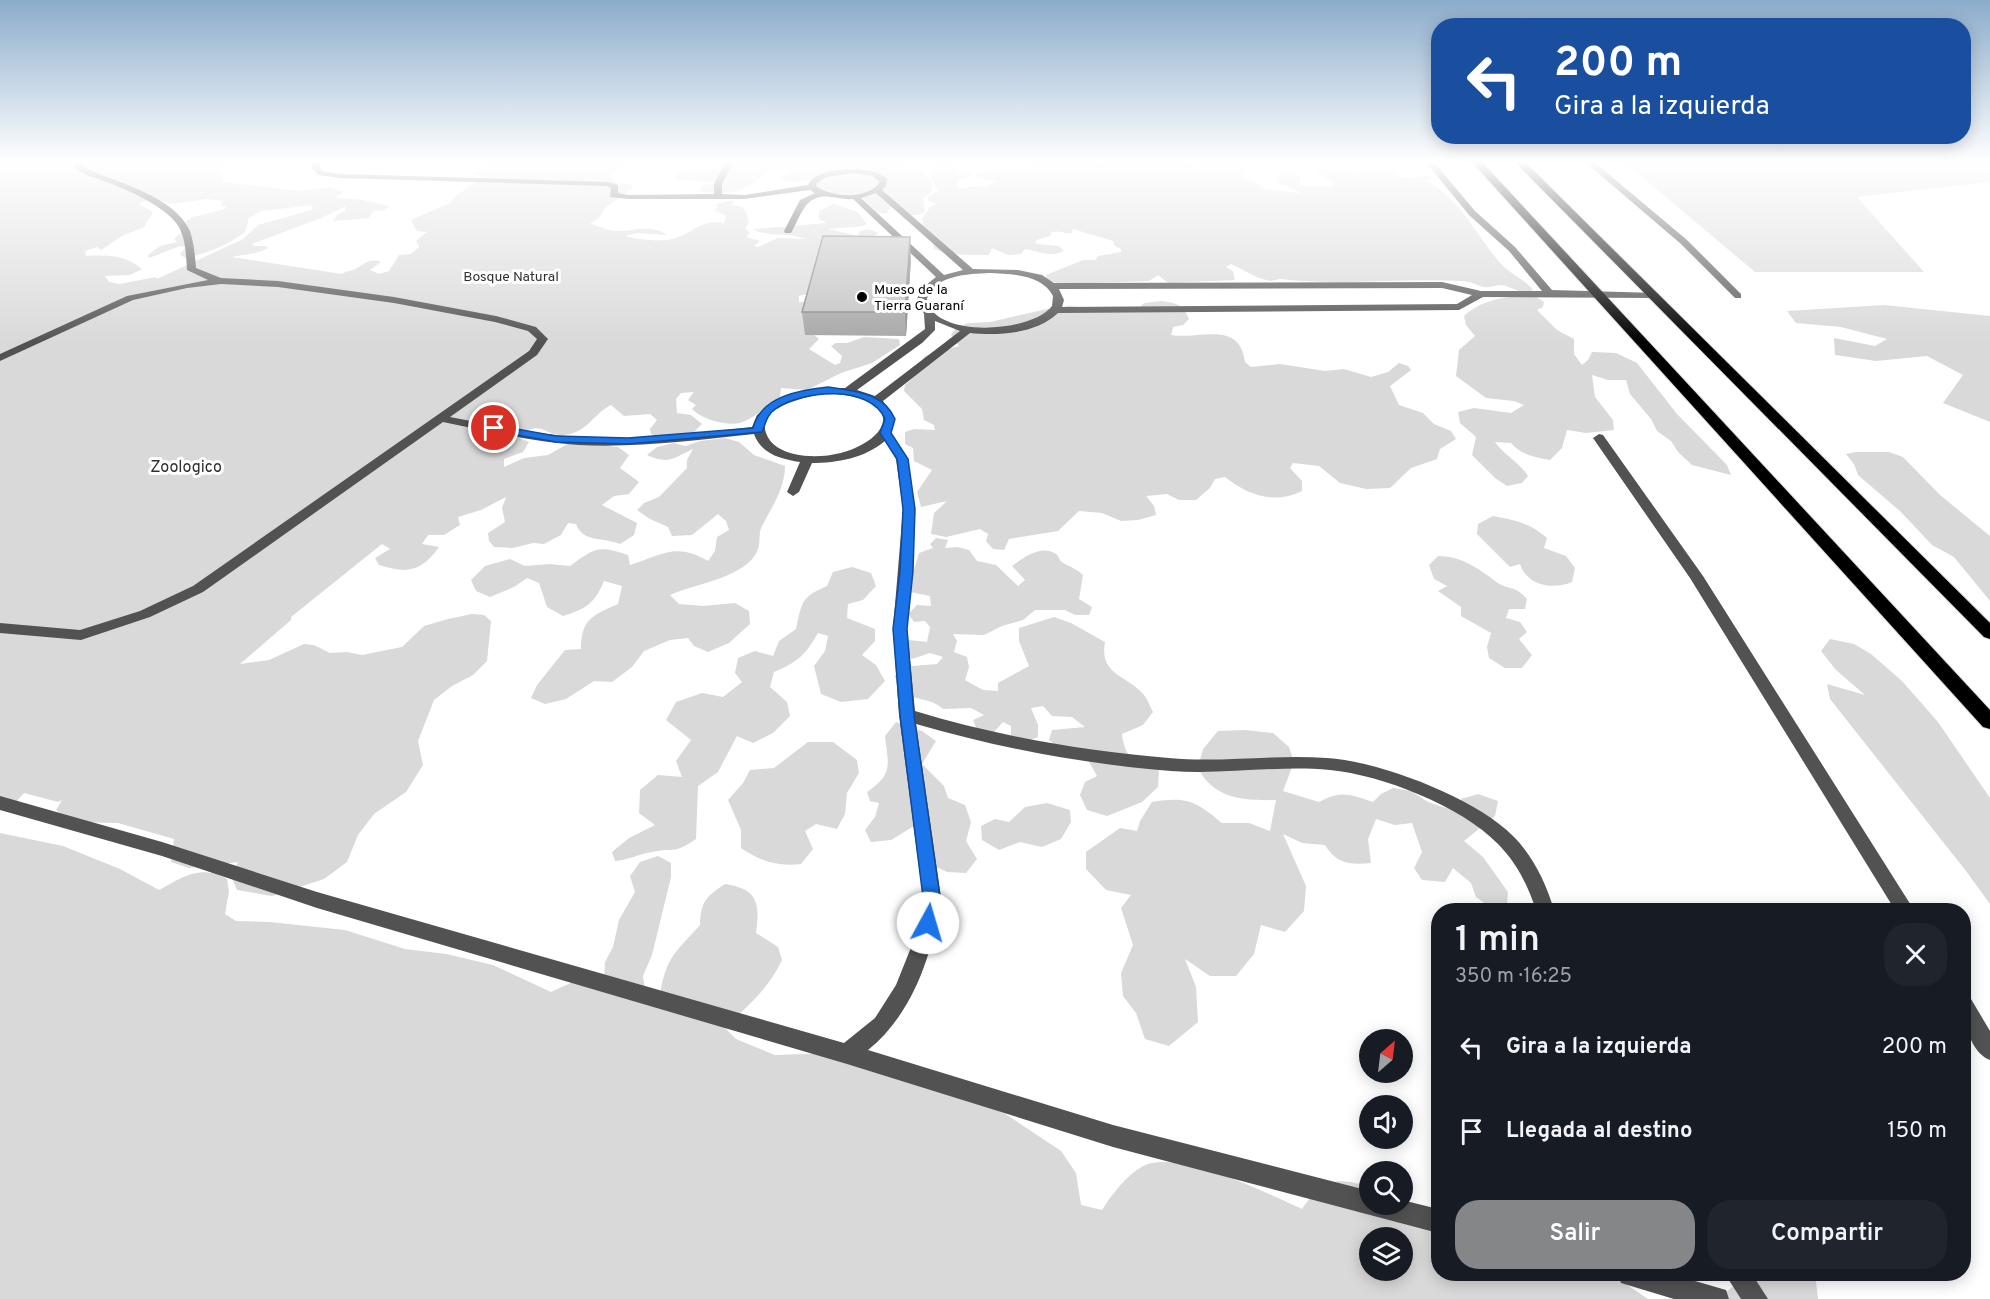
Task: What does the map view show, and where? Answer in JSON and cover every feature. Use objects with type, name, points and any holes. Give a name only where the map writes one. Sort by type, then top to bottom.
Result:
[{"type":"highway","points":[[1532,222],[1990,722]]},
{"type":"highway","points":[[1580,222],[1990,633]]},
{"type":"lane","points":[[179,222],[186,234],[192,270]]},
{"type":"lane","points":[[788,231],[793,222]]},
{"type":"lane","points":[[882,222],[942,278]]},
{"type":"lane","points":[[913,222],[970,271]]},
{"type":"lane","points":[[1482,222],[1512,249],[1549,292]]},
{"type":"lane","points":[[1660,222],[1684,242],[1738,296]]},
{"type":"lane","points":[[151,292],[192,270],[221,281]]},
{"type":"lane","points":[[1051,286],[1059,302],[1056,310],[1046,318],[1021,327],[989,331],[968,329],[945,323],[929,314],[922,305],[923,295],[930,286],[942,278],[970,271],[998,270],[1025,274],[1051,286],[1442,285],[1480,294],[1549,292],[1654,295]]},
{"type":"lane","points":[[0,358],[130,298],[151,292],[221,281],[278,284],[394,300],[496,319],[532,329],[543,339],[533,353],[198,589],[145,614],[81,635],[0,628]]},
{"type":"lane","points":[[1056,310],[1459,307],[1480,294]]},
{"type":"lane","points":[[848,392],[930,330],[929,314]]},
{"type":"lane","points":[[876,401],[968,329]]},
{"type":"lane","points":[[848,392],[876,401],[886,409],[890,419],[885,433],[880,440],[866,449],[848,456],[807,459],[788,456],[772,449],[762,440],[758,430],[761,418],[771,408],[786,399],[806,393],[848,392]]},
{"type":"lane","points":[[441,418],[556,439],[628,441],[697,437],[758,430]]},
{"type":"lane","points":[[847,1054],[885,1021],[905,986],[928,923],[932,897],[907,715],[900,629],[909,509],[902,459],[885,433]]},
{"type":"lane","points":[[1599,438],[1696,576],[1901,903]]},
{"type":"lane","points":[[794,492],[807,459]]},
{"type":"lane","points":[[907,715],[934,724],[1043,748],[1178,765],[1330,764],[1361,770],[1439,797],[1496,831],[1521,858],[1540,892],[1543,903]]},
{"type":"lane","points":[[0,803],[162,849],[317,900],[847,1054],[1113,1136],[1359,1200]]},
{"type":"lane","points":[[1971,1018],[1990,1050]]},
{"type":"lane","points":[[1413,1214],[1431,1219]]},
{"type":"lane","points":[[1655,1281],[1718,1299]]},
{"type":"lane","points":[[1742,1281],[1756,1299]]},
{"type":"green space","points":[[0,222],[147,222],[144,227],[122,236],[101,250],[97,247],[85,251],[86,256],[123,258],[142,269],[130,275],[105,276],[109,282],[119,284],[156,277],[157,279],[243,239],[258,225],[270,222],[311,222],[252,244],[268,248],[232,257],[342,274],[374,261],[381,262],[370,270],[379,274],[389,271],[399,255],[411,254],[419,247],[416,241],[427,232],[417,231],[412,222],[592,222],[590,223],[614,231],[654,229],[667,235],[637,233],[625,236],[655,240],[679,237],[710,223],[749,222],[745,228],[750,233],[746,237],[760,241],[754,246],[758,247],[778,238],[805,239],[753,230],[755,229],[827,223],[824,222],[865,222],[867,224],[863,226],[828,229],[858,236],[860,231],[865,230],[872,230],[879,234],[869,238],[807,294],[799,296],[799,302],[805,302],[812,333],[819,339],[809,349],[835,365],[840,363],[842,356],[831,346],[836,343],[847,343],[864,337],[899,339],[900,345],[872,363],[841,373],[807,390],[781,388],[780,398],[755,416],[740,423],[721,423],[696,413],[692,409],[696,405],[688,400],[694,392],[681,393],[676,399],[677,413],[691,415],[702,424],[694,432],[657,437],[651,434],[650,429],[657,420],[650,414],[624,416],[611,405],[576,432],[561,435],[539,428],[526,431],[517,437],[529,442],[523,452],[504,459],[504,467],[524,458],[548,455],[571,442],[618,447],[629,455],[620,468],[639,482],[629,494],[614,496],[602,505],[637,523],[634,535],[620,544],[589,537],[579,530],[576,524],[568,523],[561,535],[544,544],[533,543],[513,548],[494,547],[489,541],[488,533],[505,522],[502,508],[506,497],[481,510],[458,517],[460,525],[444,535],[428,535],[422,544],[439,547],[426,562],[413,569],[398,570],[379,565],[375,558],[390,549],[382,544],[291,617],[291,620],[240,664],[269,660],[304,644],[314,645],[330,653],[347,652],[362,655],[402,647],[424,626],[448,619],[472,614],[484,615],[491,621],[487,661],[473,675],[452,686],[434,700],[418,741],[423,765],[406,792],[374,814],[358,835],[347,862],[324,879],[272,896],[237,890],[232,878],[238,862],[189,868],[171,862],[174,839],[118,823],[73,822],[56,810],[62,800],[58,802],[24,793],[15,803],[0,809]]},
{"type":"green space","points":[[185,222],[248,222],[245,232],[238,237],[201,254],[185,258],[180,254],[186,247],[180,246],[149,258],[148,255],[160,246],[177,242],[174,239],[182,232]]},
{"type":"green space","points":[[923,222],[1469,222],[1500,263],[1533,290],[1521,292],[1502,285],[1484,287],[1462,281],[1325,282],[1280,279],[1270,281],[1231,264],[1226,267],[1233,271],[1235,280],[1168,283],[1158,275],[1149,281],[1059,284],[1047,279],[1046,275],[1083,260],[1095,260],[1098,256],[1121,252],[1121,249],[1115,246],[1113,241],[1073,229],[1072,233],[1057,231],[1052,232],[1050,236],[1036,240],[1036,244],[1059,246],[1064,251],[1054,254],[1025,249],[1021,254],[1008,255],[992,248],[989,255],[947,253],[934,249],[931,234],[924,227]]},
{"type":"green space","points":[[1695,222],[1879,222],[1924,272],[1755,272]]},
{"type":"green space","points":[[1533,295],[1544,302],[1543,307],[1537,310],[1557,330],[1574,339],[1574,354],[1582,365],[1592,352],[1616,353],[1637,363],[1677,414],[1727,465],[1731,475],[1692,465],[1678,452],[1671,441],[1657,431],[1651,419],[1630,394],[1626,380],[1608,380],[1592,375],[1595,397],[1613,420],[1614,430],[1586,433],[1567,430],[1562,448],[1550,460],[1524,453],[1511,443],[1495,442],[1528,476],[1522,483],[1507,486],[1495,478],[1472,455],[1476,437],[1460,423],[1458,412],[1474,408],[1511,413],[1524,405],[1514,401],[1486,398],[1456,376],[1459,350],[1475,336],[1466,325],[1464,316],[1488,302]]},
{"type":"green space","points":[[1161,301],[1178,305],[1189,319],[1183,325],[1173,327],[1171,335],[1216,334],[1227,336],[1235,340],[1245,362],[1251,367],[1280,364],[1325,371],[1344,369],[1371,377],[1388,372],[1399,363],[1408,366],[1411,370],[1390,386],[1399,405],[1423,413],[1434,424],[1451,431],[1456,439],[1440,449],[1437,459],[1411,468],[1390,488],[1366,489],[1340,483],[1319,466],[1293,463],[1290,468],[1302,481],[1302,491],[1292,495],[1262,496],[1243,489],[1225,477],[1215,479],[1210,488],[1196,500],[1179,500],[1167,494],[1146,496],[1154,506],[1156,515],[1138,520],[1121,521],[1102,513],[1079,511],[1058,531],[1009,539],[1004,550],[993,549],[986,541],[988,534],[980,529],[946,537],[931,534],[934,513],[947,501],[921,507],[917,492],[932,470],[914,461],[913,448],[905,444],[905,432],[914,429],[935,430],[934,425],[924,420],[922,409],[904,391],[905,385],[923,369],[920,363],[925,356],[959,346],[951,335],[956,328],[968,323],[990,322],[1069,306],[1127,311],[1139,308],[1144,303]]},
{"type":"green space","points":[[1884,305],[1990,316],[1990,422],[1943,403],[1963,375],[1927,356],[1876,361],[1835,355],[1834,338],[1875,346],[1887,339],[1841,327],[1796,323],[1787,311]]},
{"type":"green space","points":[[725,438],[739,442],[754,455],[785,466],[780,490],[761,529],[759,546],[753,559],[733,573],[670,595],[679,604],[703,606],[735,603],[749,611],[750,624],[729,643],[708,652],[694,646],[688,638],[670,640],[644,651],[632,667],[612,682],[594,681],[566,699],[545,704],[531,698],[537,685],[565,650],[581,649],[583,631],[590,619],[618,604],[622,586],[604,581],[589,604],[563,616],[547,607],[539,583],[527,578],[514,587],[490,597],[476,591],[471,580],[485,566],[510,559],[525,566],[550,564],[570,566],[585,555],[603,549],[628,555],[630,565],[660,554],[678,551],[697,555],[708,561],[715,551],[717,537],[729,530],[726,521],[718,514],[692,535],[672,536],[668,527],[637,510],[644,503],[659,497],[687,468],[687,460],[693,449],[666,460],[647,455],[657,447],[674,443],[685,446],[700,441]]},
{"type":"green space","points":[[1889,452],[1903,457],[1940,495],[1990,536],[1990,601],[1954,557],[1932,545],[1901,512],[1858,475],[1854,464],[1846,454]]},
{"type":"green space","points":[[1493,516],[1522,523],[1547,538],[1544,548],[1566,556],[1575,568],[1572,582],[1549,586],[1528,577],[1520,564],[1510,567],[1477,534],[1478,524]]},
{"type":"green space","points":[[936,538],[948,540],[945,548],[958,547],[969,550],[977,561],[996,565],[1018,586],[1025,580],[1012,566],[1038,551],[1050,551],[1056,554],[1062,562],[1083,575],[1079,599],[1092,607],[1089,615],[1075,615],[1065,610],[1035,610],[1023,620],[1002,626],[984,635],[953,634],[957,641],[954,652],[967,657],[969,667],[965,680],[983,690],[998,691],[998,683],[1029,666],[1019,641],[1019,628],[1054,617],[1071,623],[1105,642],[1104,653],[1110,668],[1144,695],[1153,712],[1143,725],[1122,734],[1126,750],[1133,759],[1159,769],[1158,787],[1142,802],[1107,816],[1087,810],[1080,795],[1085,782],[1097,776],[1088,760],[1064,751],[1049,740],[1052,730],[1085,727],[1072,717],[1052,716],[1043,706],[1031,708],[1038,725],[1038,737],[1026,742],[1011,736],[1011,726],[1003,722],[992,734],[977,730],[973,720],[984,715],[971,708],[943,709],[929,701],[902,694],[904,682],[894,677],[901,667],[937,664],[943,657],[930,653],[912,659],[898,652],[909,640],[927,642],[930,627],[925,621],[914,622],[908,614],[917,605],[931,606],[930,596],[910,592],[910,583],[919,553],[933,548],[930,544]]},
{"type":"green space","points":[[1438,556],[1455,558],[1470,564],[1527,599],[1525,609],[1509,609],[1506,618],[1520,622],[1527,632],[1519,639],[1532,655],[1522,668],[1505,668],[1489,658],[1487,647],[1491,633],[1461,616],[1461,607],[1438,591],[1447,586],[1434,579],[1429,565]]},
{"type":"green space","points":[[852,567],[871,573],[876,586],[863,600],[848,604],[847,618],[875,629],[875,641],[862,655],[876,665],[885,681],[868,699],[841,702],[821,694],[814,666],[825,651],[828,636],[818,633],[800,657],[774,672],[770,687],[787,702],[790,716],[773,733],[753,743],[737,736],[718,772],[698,786],[696,839],[678,849],[647,853],[615,861],[612,852],[629,838],[655,825],[639,813],[640,790],[658,775],[682,777],[676,761],[691,740],[666,720],[676,702],[702,693],[723,697],[742,682],[735,673],[738,658],[755,651],[773,656],[779,641],[796,629],[802,606],[807,597],[827,586],[833,572]]},
{"type":"green space","points":[[1830,639],[1854,644],[1871,654],[1902,681],[1938,722],[1990,798],[1990,904],[1830,699],[1827,684],[1865,695],[1836,670],[1821,651]]},
{"type":"green space","points":[[896,722],[922,731],[936,741],[922,764],[944,786],[948,798],[965,805],[971,822],[966,841],[977,859],[966,873],[947,872],[930,864],[914,826],[891,840],[871,842],[865,830],[875,817],[879,803],[870,801],[867,792],[882,780],[885,774],[888,761],[885,736]]},
{"type":"green space","points":[[1245,730],[1273,733],[1289,747],[1294,762],[1283,791],[1319,802],[1346,794],[1373,802],[1381,794],[1393,788],[1411,791],[1428,802],[1461,813],[1461,799],[1478,794],[1498,801],[1495,816],[1464,841],[1483,857],[1508,892],[1507,903],[1484,903],[1476,897],[1471,883],[1453,868],[1445,882],[1422,880],[1414,868],[1422,852],[1412,823],[1395,825],[1376,819],[1368,839],[1371,863],[1345,862],[1334,856],[1325,845],[1302,843],[1283,834],[1306,886],[1304,911],[1285,932],[1261,925],[1254,954],[1236,976],[1210,976],[1185,959],[1196,987],[1198,1022],[1169,1046],[1145,1039],[1136,1013],[1123,996],[1121,973],[1133,945],[1121,908],[1131,895],[1106,890],[1086,869],[1086,852],[1120,828],[1137,831],[1140,821],[1152,802],[1164,800],[1190,802],[1222,823],[1249,823],[1270,831],[1276,800],[1253,800],[1221,792],[1212,786],[1198,768],[1203,749],[1218,731]]},
{"type":"green space","points":[[808,742],[833,742],[857,760],[859,773],[847,793],[845,814],[837,829],[816,824],[805,831],[813,849],[801,864],[784,865],[762,860],[741,848],[741,830],[728,800],[743,783],[750,770],[774,768]]},
{"type":"green space","points":[[1047,803],[1070,810],[1071,822],[1061,839],[1042,847],[1020,842],[999,850],[982,840],[981,826],[995,819],[1009,822],[1025,807]]},
{"type":"green space","points":[[0,833],[63,846],[120,869],[159,890],[192,874],[200,872],[217,875],[227,879],[229,891],[225,914],[236,921],[270,922],[345,930],[405,949],[446,954],[493,965],[551,992],[577,980],[604,980],[605,962],[613,947],[619,920],[635,892],[630,876],[640,862],[658,856],[671,863],[671,877],[652,955],[643,976],[646,995],[660,995],[665,972],[673,956],[700,925],[705,901],[725,884],[736,886],[754,899],[757,906],[756,933],[778,947],[782,960],[757,997],[724,1027],[736,1039],[775,1055],[836,1053],[1004,1113],[1061,1151],[1076,1173],[1081,1205],[1102,1210],[1125,1180],[1143,1166],[1158,1162],[1178,1163],[1223,1175],[1302,1209],[1323,1186],[1339,1181],[1347,1182],[1359,1184],[1359,1215],[1413,1215],[1413,1205],[1431,1216],[1431,1281],[1621,1281],[1648,1299],[0,1299]]},
{"type":"green space","points":[[1744,1281],[1815,1281],[1818,1299],[1719,1299]]},
{"type":"building","name":"Mueso de la Tierra Guaraní","points":[[823,236],[910,237],[905,312],[802,312]]},
{"type":"place","name":"Mueso de la Tierra Guaraní","points":[[862,297]]},
{"type":"route","points":[[494,428],[556,439],[628,441],[717,435],[758,430],[761,418],[771,408],[786,399],[828,390],[864,395],[886,409],[890,419],[888,430],[885,433],[902,459],[909,509],[900,629],[912,760],[932,897],[928,923]]},
{"type":"park label","name":"Bosque Natural","points":[[511,276]]},
{"type":"park label","name":"Zoologico","points":[[186,466]]}]
